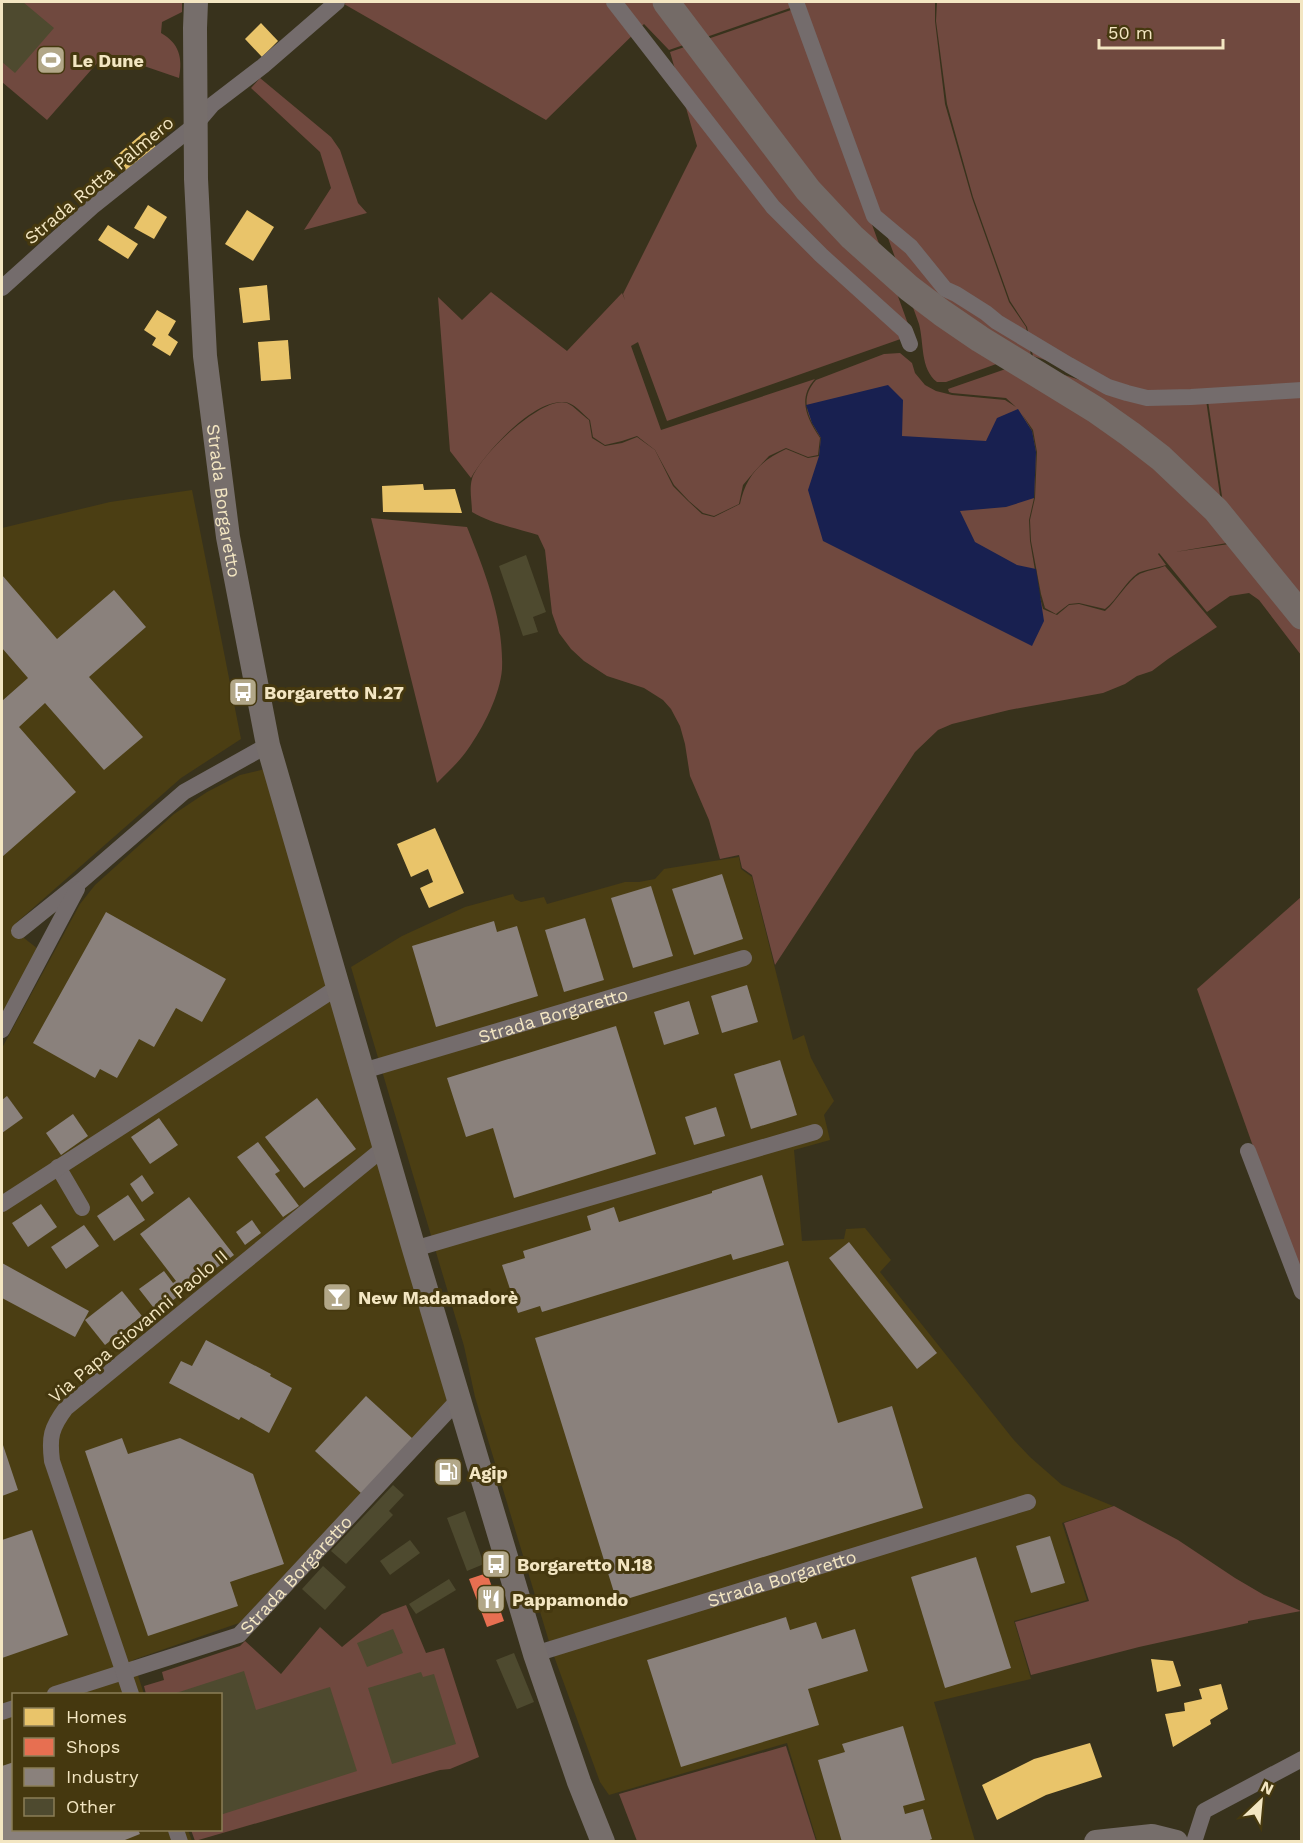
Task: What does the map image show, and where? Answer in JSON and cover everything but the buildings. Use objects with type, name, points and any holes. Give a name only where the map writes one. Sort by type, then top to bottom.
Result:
[{"type":"main road","points":[[666,2],[808,190],[852,237],[909,288],[942,313],[1096,410],[1161,458],[1216,510],[1302,616]]},
{"type":"street","name":"Strada Borgaretto","points":[[196,2],[195,125],[205,356],[228,537],[268,745],[414,1249],[535,1654],[579,1782],[603,1842]]},
{"type":"street","name":"Strada Rotta Palmero","points":[[2,288],[92,207],[195,125],[212,105],[263,66],[337,2]]},
{"type":"street","points":[[614,2],[773,207],[820,255],[905,331],[910,344]]},
{"type":"street","points":[[796,2],[874,216],[911,247],[945,289],[1069,365],[1108,387],[1127,393],[1147,398],[1169,398],[1302,390]]},
{"type":"street","points":[[19,931],[80,882],[184,792],[268,745]]},
{"type":"street","points":[[2,1030],[80,882]]},
{"type":"street","name":"Strada Borgaretto","points":[[363,1071],[744,958]]},
{"type":"street","points":[[2,1203],[338,987]]},
{"type":"street","points":[[414,1249],[815,1132]]},
{"type":"street","name":"Via Papa Giovanni Paolo II","points":[[130,1693],[52,1461],[51,1432],[55,1423],[66,1408],[385,1147]]},
{"type":"street","points":[[1248,1151],[1302,1292]]},
{"type":"street","points":[[58,1167],[82,1208]]},
{"type":"street","name":"Strada Borgaretto","points":[[61,1693],[238,1635],[459,1398]]},
{"type":"street","name":"Strada Borgaretto","points":[[535,1654],[1028,1502]]},
{"type":"street","points":[[1194,1842],[1204,1811],[1302,1759]]},
{"type":"street","points":[[1096,1842],[1152,1836],[1176,1842]]},
{"type":"shaded area","name":"Le Dune","points":[[2,2],[182,2],[182,12],[162,22],[161,33],[176,46],[180,58],[179,78],[106,53],[47,120],[2,82]]},
{"type":"shaded area","points":[[347,2],[792,2],[793,7],[669,50],[644,24],[546,120],[344,4]]},
{"type":"shaded area","points":[[803,2],[935,2],[935,21],[945,104],[972,198],[1009,302],[1026,327],[1031,356],[1019,356],[946,382],[937,382],[932,377],[925,363],[919,324]]},
{"type":"shaded area","points":[[937,2],[1301,2],[1301,385],[1148,393],[1033,356],[1027,327],[1010,301],[973,197],[947,104],[936,21]]},
{"type":"shaded area","points":[[794,9],[912,335],[667,421],[638,342],[631,346],[661,430],[815,379],[806,394],[805,401],[808,416],[820,438],[818,455],[808,457],[786,448],[769,456],[743,485],[739,504],[714,516],[703,513],[689,501],[674,485],[655,450],[637,436],[605,445],[593,437],[590,420],[571,404],[564,402],[552,403],[525,418],[498,442],[471,478],[450,451],[438,297],[462,320],[491,292],[567,351],[622,293],[625,300],[623,294],[697,146],[670,52]]},
{"type":"shaded area","points":[[260,78],[331,137],[340,150],[358,203],[367,213],[304,230],[331,188],[320,152],[251,88]]},
{"type":"shaded area","points":[[900,353],[912,363],[915,373],[925,385],[936,391],[952,395],[1005,400],[1016,407],[1006,398],[952,393],[948,389],[1020,364],[1030,364],[1127,395],[1206,400],[1227,543],[1175,552],[1229,544],[1208,401],[1301,395],[1301,655],[1259,600],[1249,593],[1230,596],[1207,612],[1159,553],[1166,565],[1138,573],[1105,609],[1079,603],[1069,604],[1056,614],[1045,608],[1031,541],[1030,520],[1035,498],[1037,452],[1033,430],[1022,414],[1032,431],[1036,452],[1034,498],[1029,520],[1030,541],[1043,609],[1057,615],[1069,605],[1079,604],[1105,611],[1138,575],[1165,566],[1217,627],[1152,671],[1103,693],[1009,710],[952,724],[938,730],[915,752],[775,965],[752,875],[742,868],[739,855],[720,859],[709,820],[690,776],[680,726],[671,709],[663,700],[644,688],[607,676],[584,661],[571,649],[559,633],[552,613],[545,550],[538,535],[496,523],[472,512],[471,483],[486,457],[513,429],[543,408],[556,403],[567,403],[589,420],[592,438],[605,446],[637,437],[655,450],[673,486],[702,514],[714,517],[740,504],[750,477],[762,464],[777,454],[786,449],[808,458],[819,456],[821,438],[807,409],[807,395],[816,380],[884,354]]},
{"type":"shaded area","points":[[888,385],[903,400],[902,436],[986,441],[997,418],[1018,409],[1032,431],[1036,452],[1034,498],[1006,507],[960,511],[975,542],[1017,565],[1036,569],[1044,621],[1032,646],[823,541],[808,490],[819,456],[821,438],[812,423],[806,405]]},
{"type":"shaded area","points":[[192,490],[241,739],[181,778],[16,923],[24,938],[38,949],[2,1016],[2,528],[110,502]]},
{"type":"shaded area","points":[[371,518],[467,527],[487,579],[497,614],[502,651],[501,679],[498,690],[485,721],[468,749],[437,783]]},
{"type":"shaded area","points":[[265,769],[451,1400],[239,1623],[133,1660],[144,1693],[12,1693],[12,1831],[188,1831],[192,1841],[2,1842],[2,1048],[80,904],[95,885],[174,814],[207,792],[240,775]]},
{"type":"shaded area","points":[[739,857],[741,869],[752,877],[793,1040],[804,1035],[811,1058],[834,1101],[824,1115],[830,1140],[794,1150],[802,1241],[844,1239],[846,1229],[865,1228],[891,1260],[880,1272],[1013,1439],[1062,1485],[1113,1506],[1062,1523],[1087,1600],[1014,1621],[1031,1679],[934,1702],[975,1841],[817,1841],[787,1743],[609,1795],[600,1782],[551,1648],[475,1397],[464,1346],[351,967],[402,936],[465,907],[513,894],[515,899],[521,902],[544,897],[547,904],[625,882],[655,879],[664,869]]},
{"type":"shaded area","points":[[1301,897],[1301,1270],[1295,1264],[1197,989]]},
{"type":"shaded area","points":[[1114,1506],[1178,1540],[1264,1595],[1301,1611],[1248,1621],[1248,1623],[1139,1647],[1031,1675],[1015,1622],[1089,1601],[1064,1523]]},
{"type":"shaded area","points":[[406,1605],[426,1653],[444,1648],[479,1757],[450,1769],[195,1841],[191,1831],[222,1831],[222,1693],[146,1693],[144,1686],[164,1680],[162,1672],[240,1646],[245,1641],[281,1674],[320,1627],[342,1647],[382,1614]]},
{"type":"shaded area","points":[[786,1746],[816,1841],[637,1841],[619,1794]]},
{"type":"place","name":"Le Dune","points":[[51,60]]},
{"type":"place","name":"Borgaretto N.27","points":[[243,692]]},
{"type":"place","name":"New Madamadorè","points":[[337,1297]]},
{"type":"place","name":"Agip","points":[[448,1472]]},
{"type":"place","name":"Borgaretto N.18","points":[[496,1564]]},
{"type":"place","name":"Pappamondo","points":[[491,1599]]}]
